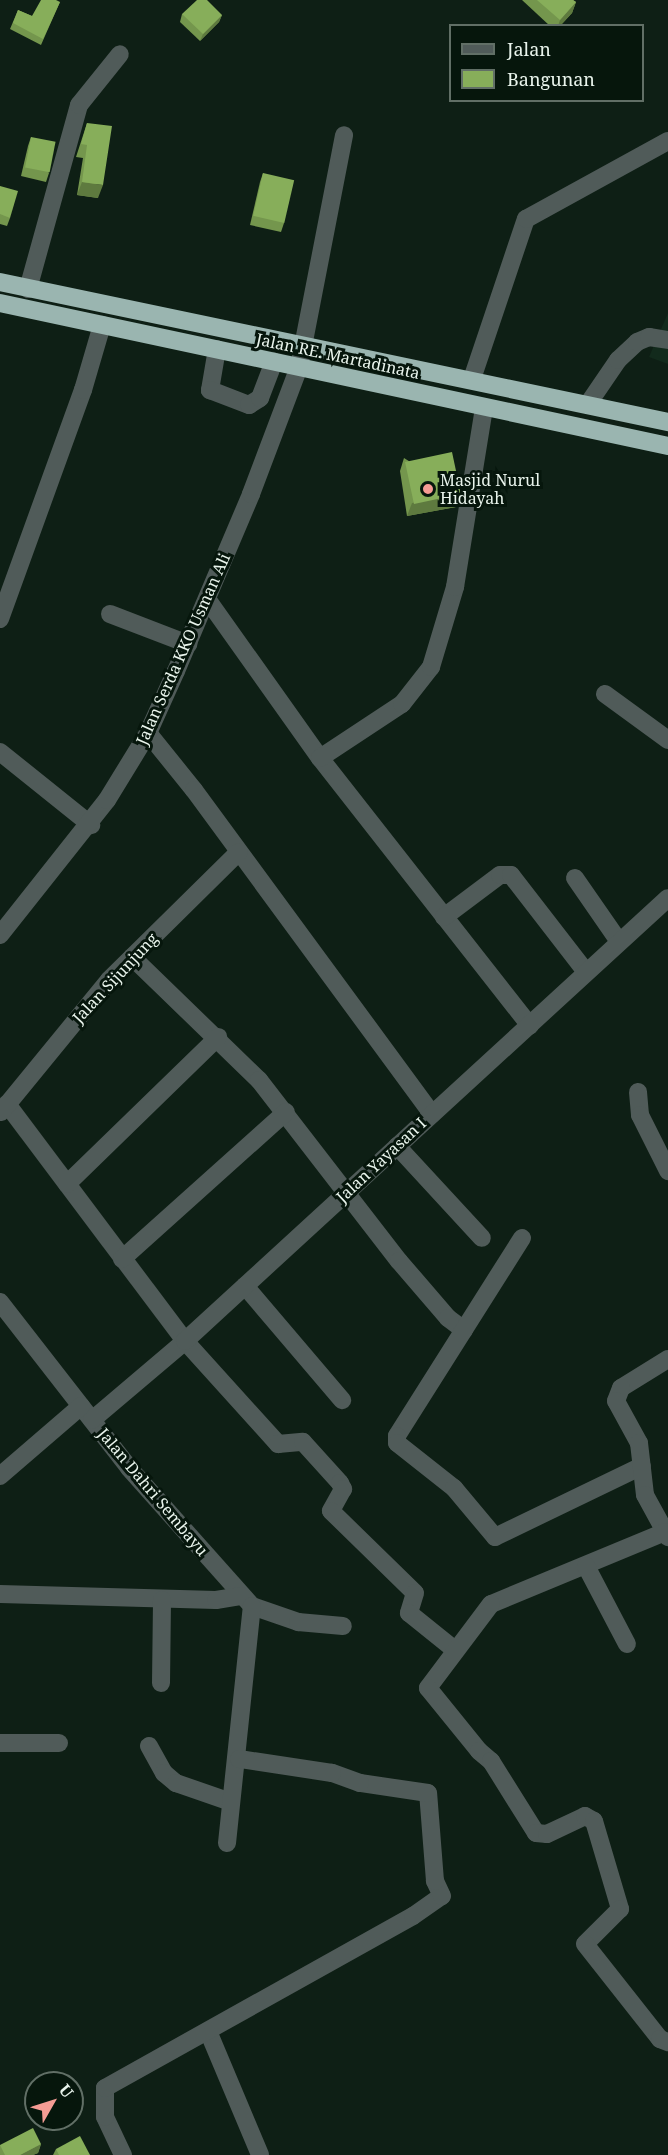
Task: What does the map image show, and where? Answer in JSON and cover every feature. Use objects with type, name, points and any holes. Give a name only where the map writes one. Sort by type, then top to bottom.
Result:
[{"type":"highway","points":[[0,282],[305,343],[668,422]]},
{"type":"highway","name":"Jalan RE. Martadinata","points":[[0,303],[668,446]]},
{"type":"street","points":[[28,289],[79,105],[120,54]]},
{"type":"street","name":"Jalan Serda KKO Usman Ali","points":[[0,934],[91,825],[148,733],[188,644],[299,367],[344,135]]},
{"type":"street","points":[[472,380],[526,219],[668,141]]},
{"type":"street","points":[[0,619],[83,390],[102,325]]},
{"type":"street","points":[[588,404],[618,360],[637,342],[649,337],[668,340]]},
{"type":"street","points":[[217,350],[210,390],[217,396],[249,405],[260,398],[274,362]]},
{"type":"street","points":[[320,758],[402,704],[431,667],[454,587],[484,407]]},
{"type":"street","points":[[207,599],[320,758],[530,1026]]},
{"type":"street","points":[[110,614],[188,644]]},
{"type":"street","points":[[604,694],[668,740]]},
{"type":"street","points":[[148,733],[239,852],[432,1114]]},
{"type":"street","points":[[0,752],[91,825]]},
{"type":"street","name":"Jalan Sijunjung","points":[[3,1109],[92,999],[239,852]]},
{"type":"street","points":[[444,916],[500,875],[511,875],[586,972]]},
{"type":"street","points":[[575,878],[618,940]]},
{"type":"street","name":"Jalan Yayasan I","points":[[1,1473],[184,1341],[530,1026],[618,940],[668,898]]},
{"type":"street","points":[[132,957],[218,1037],[286,1112],[345,1193],[434,1303],[464,1330]]},
{"type":"street","points":[[67,1184],[218,1037]]},
{"type":"street","points":[[638,1092],[640,1115],[668,1171]]},
{"type":"street","points":[[3,1109],[67,1184],[184,1341],[278,1444],[303,1442],[340,1483],[342,1493],[331,1511],[414,1592],[409,1613],[455,1650]]},
{"type":"street","points":[[122,1258],[286,1112]]},
{"type":"street","points":[[397,1146],[483,1238]]},
{"type":"street","points":[[522,1238],[396,1440],[454,1488],[492,1535],[502,1536],[642,1466]]},
{"type":"street","points":[[245,1286],[342,1400]]},
{"type":"street","name":"Jalan Dahri Sembayu","points":[[0,1302],[86,1413],[247,1601],[298,1622],[343,1626]]},
{"type":"street","points":[[668,1359],[621,1388],[617,1396],[639,1443],[643,1488],[667,1534],[491,1604],[455,1650],[429,1690],[478,1751],[489,1758],[536,1833],[547,1834],[585,1816],[594,1821],[620,1909],[585,1944],[660,2039],[668,2042]]},
{"type":"street","points":[[586,1566],[627,1644]]},
{"type":"street","points":[[0,1594],[247,1601],[239,1759],[231,1802],[227,1843]]},
{"type":"street","points":[[161,1683],[162,1600]]},
{"type":"street","points":[[0,1743],[59,1743]]},
{"type":"street","points":[[149,1746],[164,1773],[176,1783],[231,1802]]},
{"type":"street","points":[[123,2155],[105,2117],[105,2088],[438,1900],[428,1793],[239,1759]]},
{"type":"street","points":[[208,2031],[260,2155]]},
{"type":"shaded area","points":[[668,313],[668,364],[649,357]]},
{"type":"building","points":[[41,0],[60,2],[43,39],[13,23],[18,10],[32,16]]},
{"type":"building","points":[[197,0],[207,0],[222,15],[203,34],[182,14]]},
{"type":"building","points":[[537,0],[573,0],[576,2],[560,20]]},
{"type":"building","points":[[87,123],[112,126],[103,185],[82,182],[87,145],[81,144]]},
{"type":"building","points":[[31,137],[56,142],[50,172],[25,167]]},
{"type":"building","points":[[263,173],[294,180],[284,223],[253,216]]},
{"type":"building","points":[[0,186],[18,191],[10,218],[0,214]]},
{"type":"building","name":"Masjid Nurul Hidayah","points":[[452,452],[461,494],[414,504],[405,462]]},
{"type":"building","points":[[27,2131],[34,2131],[41,2144],[20,2155],[5,2155],[0,2145]]},
{"type":"building","points":[[80,2136],[90,2155],[59,2155],[56,2149]]},
{"type":"place","name":"Masjid Nurul Hidayah","points":[[428,489]]}]
